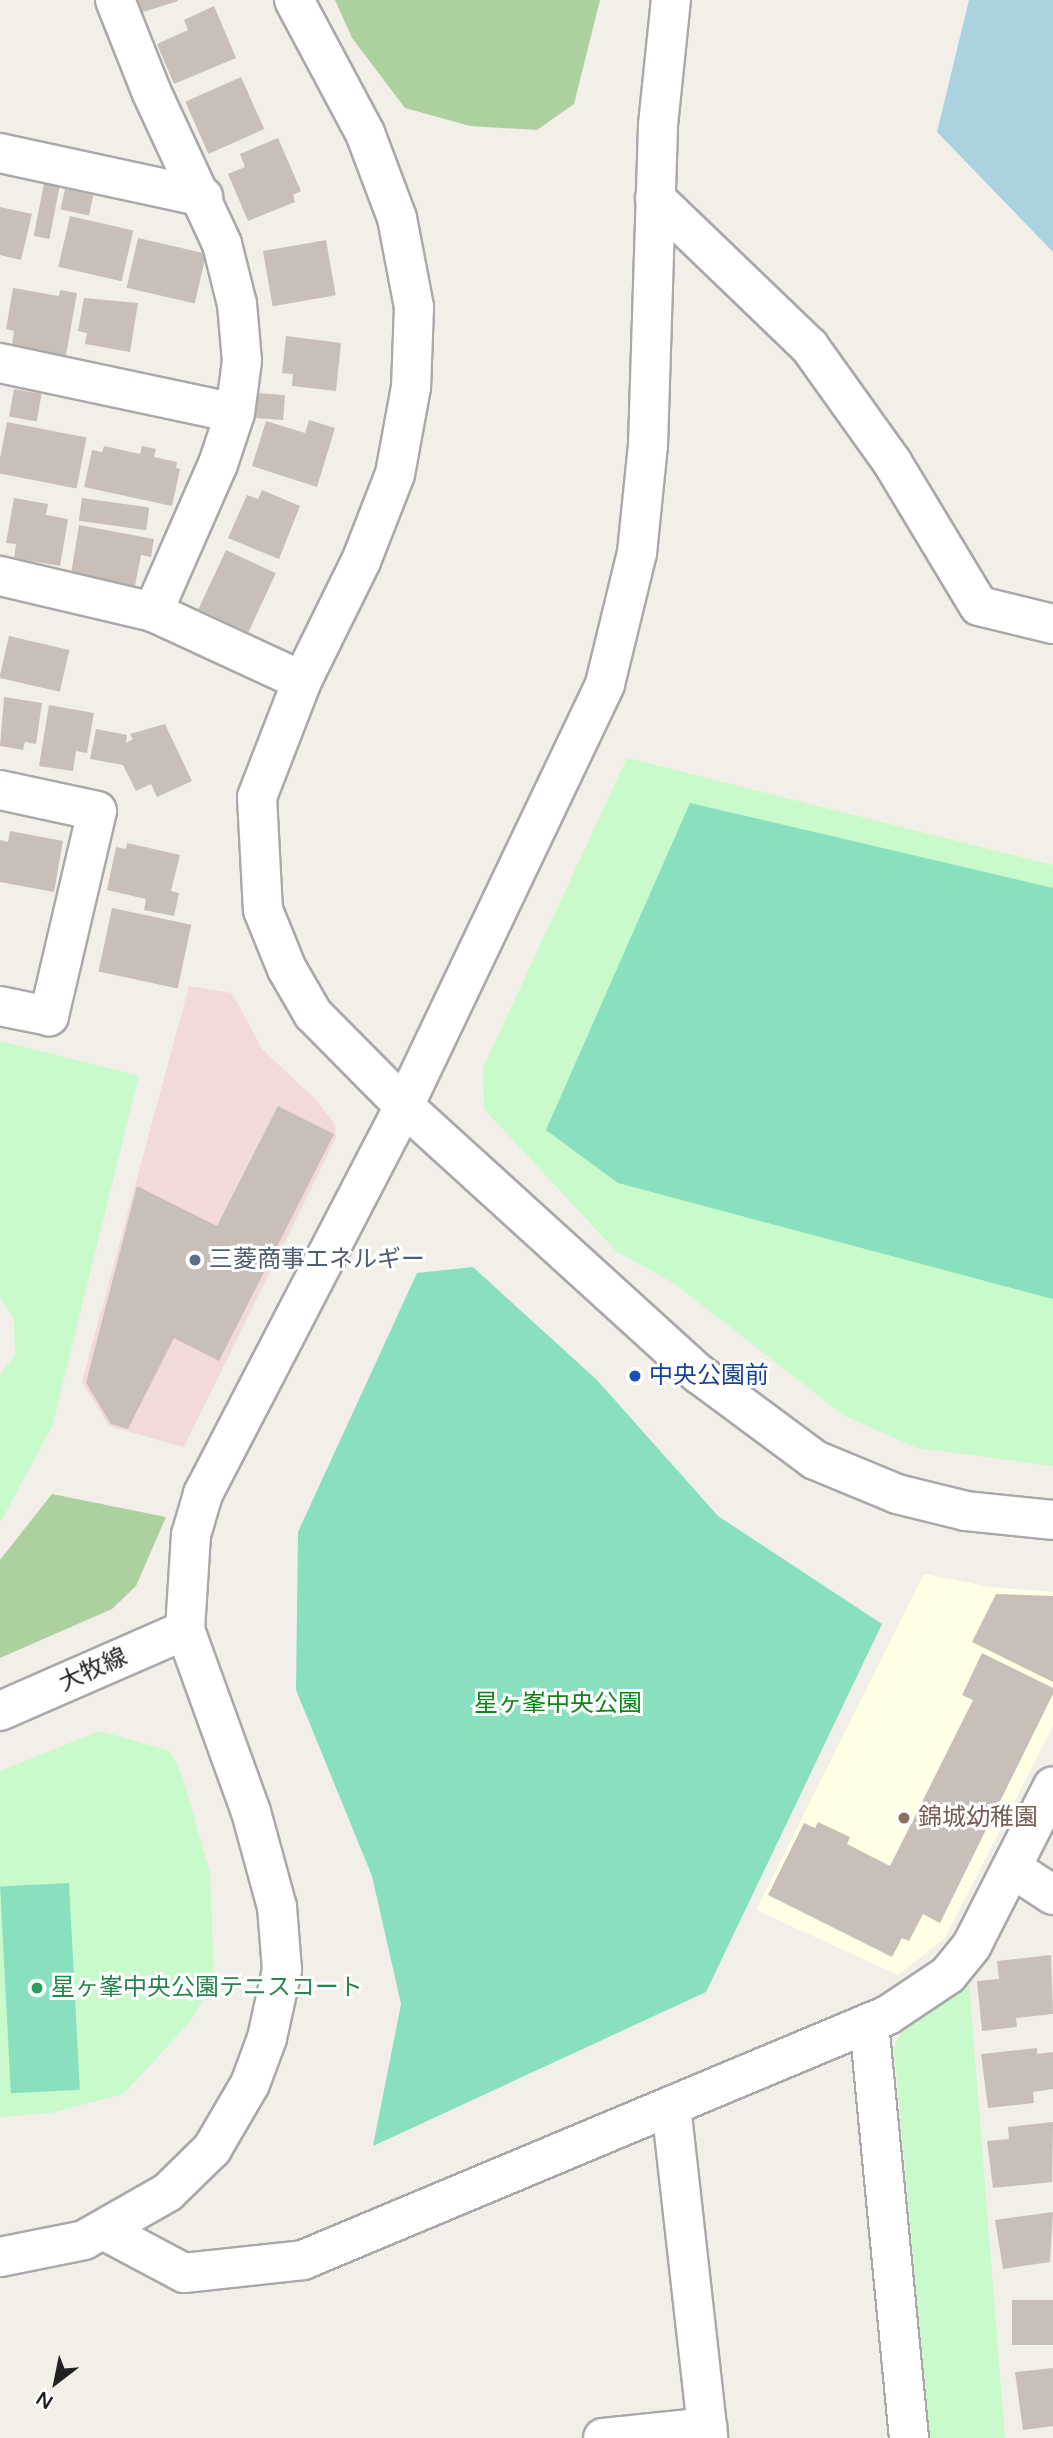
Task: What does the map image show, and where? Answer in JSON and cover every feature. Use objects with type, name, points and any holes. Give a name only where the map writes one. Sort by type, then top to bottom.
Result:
[{"type":"street","points":[[115,0],[151,91],[203,197],[222,244],[237,304],[242,362],[235,414],[153,612]]},
{"type":"street","points":[[294,0],[365,134],[397,218],[414,307],[411,387],[395,474],[360,561],[302,681],[257,797],[263,910],[287,969],[313,1014],[404,1106],[699,1374],[815,1460],[897,1494],[967,1511],[1053,1520]]},
{"type":"street","points":[[0,2257],[105,2231],[168,2192],[212,2149],[250,2084],[267,2038],[282,1970],[277,1907],[251,1812],[185,1630],[191,1535],[203,1494],[404,1106],[605,684],[637,553],[648,445],[655,198],[671,0]]},
{"type":"street","points":[[0,153],[203,197]]},
{"type":"street","points":[[655,198],[809,346],[892,461],[979,606],[1053,624]]},
{"type":"street","points":[[0,363],[235,414]]},
{"type":"street","points":[[0,576],[153,612],[302,681]]},
{"type":"street","points":[[0,790],[97,811],[49,1016],[0,1006]]},
{"type":"street","name":"大牧線","points":[[0,1711],[185,1630]]},
{"type":"street","points":[[105,2231],[184,2273],[303,2260],[869,2023],[948,1975],[972,1945],[1053,1786]]},
{"type":"street","points":[[1012,1868],[1053,1895]]},
{"type":"street","points":[[869,2023],[909,2438]]},
{"type":"street","points":[[603,2438],[707,2432],[671,2106]]},
{"type":"shaded area","name":"三菱商事エネルギー","points":[[189,986],[232,993],[262,1049],[316,1100],[335,1124],[336,1138],[184,1447],[109,1426],[82,1382]]},
{"type":"shaded area","name":"錦城幼稚園","points":[[924,1574],[991,1587],[1053,1592],[1053,1726],[945,1938],[898,1975],[756,1910]]},
{"type":"green space","points":[[335,0],[600,0],[574,104],[537,130],[470,126],[405,108],[352,38]]},
{"type":"green space","points":[[627,758],[1053,865],[1053,1466],[917,1448],[843,1415],[675,1284],[616,1251],[484,1109],[483,1068]]},
{"type":"green space","points":[[690,803],[1053,888],[1053,1299],[618,1183],[546,1130]]},
{"type":"green space","points":[[0,1041],[139,1076],[52,1427],[0,1523],[0,1374],[15,1356],[14,1320],[0,1296]]},
{"type":"green space","name":"星ヶ峯中央公園","points":[[473,1267],[597,1380],[718,1516],[882,1624],[706,1992],[373,2146],[401,2004],[372,1876],[296,1690],[298,1532],[417,1273]]},
{"type":"green space","points":[[52,1494],[166,1517],[136,1586],[112,1609],[0,1658],[0,1560]]},
{"type":"green space","points":[[100,1731],[170,1751],[183,1778],[210,1873],[214,1980],[191,2020],[124,2094],[51,2113],[0,2117],[0,1771]]},
{"type":"green space","name":"星ヶ峯中央公園テニスコート","points":[[69,1883],[80,2090],[11,2093],[0,1887]]},
{"type":"green space","points":[[969,1982],[1005,2438],[930,2438],[894,2048],[905,2024]]},
{"type":"water","points":[[969,0],[1053,0],[1053,252],[937,132]]},
{"type":"building","points":[[136,0],[178,0],[178,1],[140,13]]},
{"type":"building","points":[[214,6],[236,58],[174,84],[157,44],[188,30],[184,20]]},
{"type":"building","points":[[241,77],[264,129],[208,154],[185,102]]},
{"type":"building","points":[[278,138],[301,191],[293,195],[295,202],[248,221],[228,174],[245,167],[240,154]]},
{"type":"building","points":[[44,183],[60,186],[49,239],[34,236]]},
{"type":"building","points":[[65,189],[93,195],[89,216],[61,210]]},
{"type":"building","points":[[0,207],[32,214],[21,260],[0,255]]},
{"type":"building","points":[[70,216],[133,231],[122,281],[58,267]]},
{"type":"building","points":[[138,238],[206,254],[195,303],[127,288]]},
{"type":"building","points":[[326,240],[336,295],[273,306],[263,251]]},
{"type":"building","points":[[13,288],[59,296],[60,290],[77,293],[66,355],[12,346],[14,331],[6,329]]},
{"type":"building","points":[[84,298],[138,303],[130,352],[85,344],[87,333],[78,331]]},
{"type":"building","points":[[286,336],[341,343],[336,391],[292,386],[293,374],[282,373]]},
{"type":"building","points":[[14,389],[42,394],[37,421],[9,417]]},
{"type":"building","points":[[257,393],[285,395],[283,420],[255,418]]},
{"type":"building","points":[[309,420],[335,428],[317,487],[252,466],[266,421],[305,433]]},
{"type":"building","points":[[7,422],[87,437],[77,489],[0,474]]},
{"type":"building","points":[[104,446],[140,454],[142,446],[156,449],[154,457],[177,462],[176,468],[180,469],[172,506],[84,487],[92,450],[102,452]]},
{"type":"building","points":[[262,490],[300,506],[279,559],[228,538],[247,495],[258,499]]},
{"type":"building","points":[[14,498],[48,504],[46,515],[68,519],[60,566],[14,558],[16,544],[6,543]]},
{"type":"building","points":[[82,498],[149,507],[146,530],[79,521]]},
{"type":"building","points":[[79,525],[154,539],[151,557],[141,555],[135,586],[71,574]]},
{"type":"building","points":[[226,550],[276,573],[248,632],[199,609]]},
{"type":"building","points":[[9,636],[69,650],[60,692],[0,678]]},
{"type":"building","points":[[4,697],[42,703],[36,744],[25,742],[23,750],[0,746]]},
{"type":"building","points":[[49,705],[94,713],[87,753],[76,751],[73,771],[39,766]]},
{"type":"building","points":[[165,724],[192,781],[157,797],[151,784],[136,791],[123,765],[90,759],[96,729],[127,735],[126,743],[133,739],[130,734]]},
{"type":"building","points":[[10,831],[63,841],[54,892],[0,882],[0,840],[8,842]]},
{"type":"building","points":[[127,843],[180,855],[171,891],[179,893],[174,916],[144,910],[146,899],[107,890],[116,847],[126,849]]},
{"type":"building","points":[[112,908],[191,925],[178,988],[98,972]]},
{"type":"building","points":[[278,1106],[334,1134],[219,1361],[174,1338],[128,1429],[111,1424],[86,1383],[137,1186],[217,1226]]},
{"type":"building","points":[[996,1594],[1053,1596],[1053,1682],[972,1642]]},
{"type":"building","points":[[982,1653],[1053,1688],[1053,1694],[940,1923],[923,1914],[909,1941],[902,1938],[892,1957],[768,1895],[804,1823],[815,1828],[818,1822],[850,1837],[847,1844],[890,1866],[973,1700],[962,1695]]},
{"type":"building","points":[[1051,1955],[1053,2014],[1016,2018],[1017,2027],[982,2031],[977,1981],[999,1979],[997,1961]]},
{"type":"building","points":[[1037,2048],[1037,2054],[1053,2052],[1053,2089],[1033,2092],[1034,2103],[988,2108],[981,2054]]},
{"type":"building","points":[[1053,2122],[1052,2182],[993,2188],[987,2141],[1009,2139],[1008,2127]]},
{"type":"building","points":[[1053,2212],[1050,2262],[1003,2269],[995,2220]]},
{"type":"building","points":[[1012,2300],[1053,2300],[1053,2345],[1012,2345]]},
{"type":"building","points":[[1053,2368],[1053,2426],[1023,2430],[1015,2372]]},
{"type":"place","name":"三菱商事エネルギー","points":[[195,1260]]},
{"type":"place","name":"中央公園前","points":[[635,1376]]},
{"type":"place","name":"錦城幼稚園","points":[[904,1818]]},
{"type":"place","name":"星ヶ峯中央公園テニスコート","points":[[37,1988]]}]
